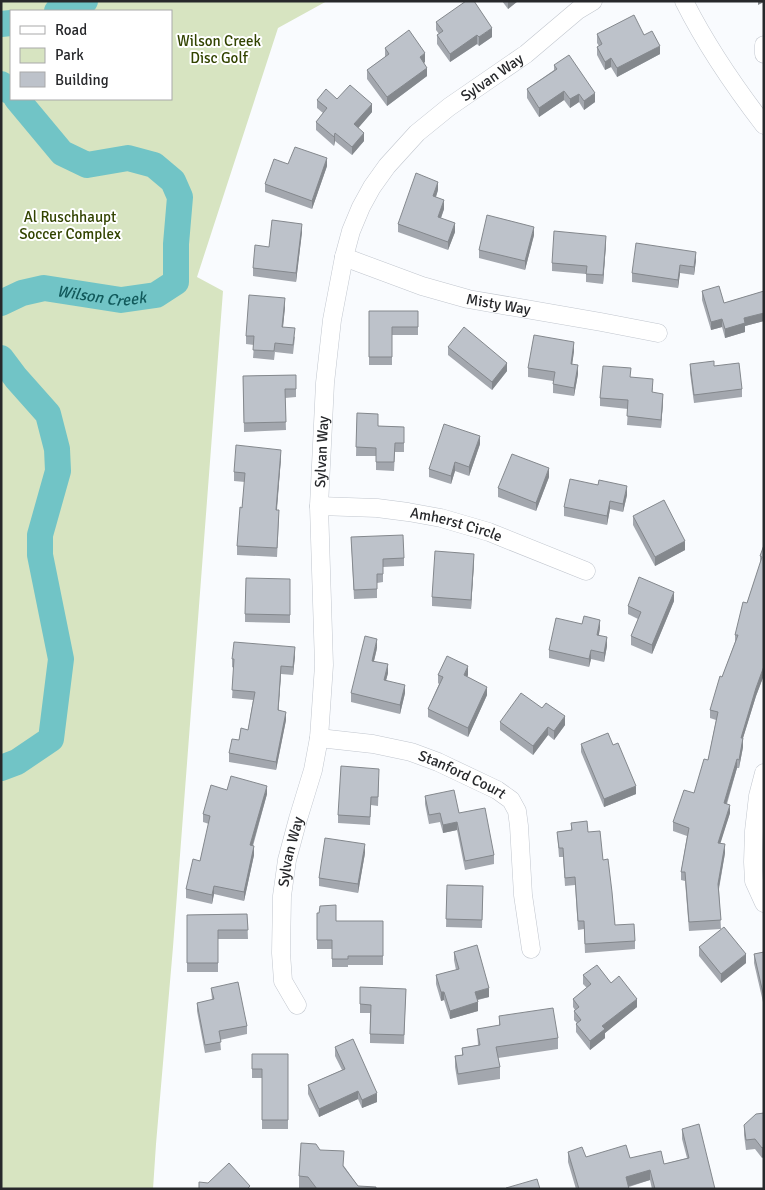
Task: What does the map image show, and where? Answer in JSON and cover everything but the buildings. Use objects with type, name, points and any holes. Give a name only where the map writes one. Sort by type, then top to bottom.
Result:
[{"type":"street","name":"Sylvan Way","points":[[297,1005],[283,981],[281,954],[282,896],[288,860],[313,770],[319,738],[324,666],[319,506],[326,383],[332,320],[344,256],[351,231],[372,187],[387,166],[417,133],[449,107],[526,54],[578,10],[593,1]]},
{"type":"street","points":[[684,1],[716,58],[744,100],[764,125]]},
{"type":"street","points":[[764,44],[764,54]]},
{"type":"street","name":"Misty Way","points":[[344,256],[422,286],[468,299],[658,333]]},
{"type":"street","name":"Amherst Circle","points":[[319,506],[378,508],[441,518],[489,532],[586,571]]},
{"type":"street","name":"Stanford Court","points":[[319,738],[373,744],[411,752],[438,762],[497,790],[511,800],[517,811],[523,895],[531,949]]},
{"type":"street","points":[[764,773],[758,796],[753,862],[754,881],[764,903]]},
{"type":"green space","points":[[1,1],[327,1],[278,28],[197,277],[223,291],[153,1189],[1,1189]]},
{"type":"waterway","name":"Wilson Creek","points":[[60,10],[85,1]]},
{"type":"waterway","name":"Wilson Creek","points":[[1,24],[10,23]]},
{"type":"waterway","name":"Wilson Creek","points":[[1,84],[10,91]]},
{"type":"waterway","name":"Wilson Creek","points":[[1,303],[22,293],[44,288],[121,300],[156,295],[176,282],[176,244],[180,197],[173,181],[154,165],[128,158],[87,165],[62,153],[18,100]]},
{"type":"waterway","name":"Wilson Creek","points":[[1,358],[48,414],[57,449],[58,471],[40,535],[40,555],[61,659],[51,739],[17,762],[1,768]]},
{"type":"park label","name":"Wilson Creek Disc Golf","points":[[219,50]]},
{"type":"park label","name":"Al Ruschhaupt Soccer Complex","points":[[70,226]]}]
